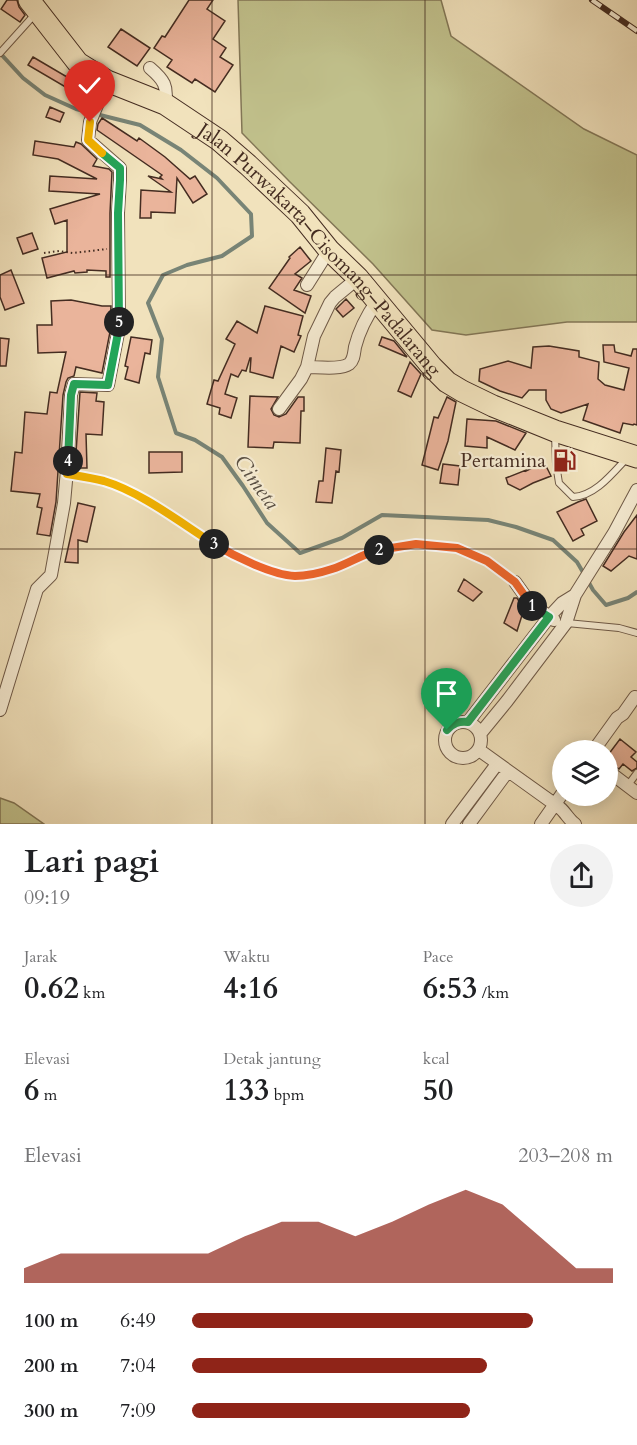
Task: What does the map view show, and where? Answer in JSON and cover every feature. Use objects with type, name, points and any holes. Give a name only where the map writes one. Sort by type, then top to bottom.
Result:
[{"type":"highway","name":"Jalan Purwakarta–Cisomang–Padalarang","points":[[33,5],[78,63],[107,81],[165,104],[219,140],[248,165],[300,214],[329,250],[358,278],[447,382],[462,392],[493,406],[555,431],[633,457]]},
{"type":"street","points":[[150,68],[165,84],[165,104]]},
{"type":"street","points":[[0,710],[37,589],[51,575],[64,503],[71,395],[74,384],[108,385],[118,333],[120,168],[88,140],[90,122],[107,81]]},
{"type":"street","points":[[307,285],[329,250]]},
{"type":"street","points":[[279,409],[307,367],[314,336],[330,303],[358,278]]},
{"type":"street","points":[[307,367],[345,366],[350,363],[369,313],[377,301]]},
{"type":"street","points":[[480,734],[565,625],[578,590],[614,533],[637,490]]},
{"type":"street","points":[[515,582],[530,603],[565,625]]},
{"type":"street","points":[[468,722],[549,617],[578,590]]},
{"type":"street","points":[[601,740],[635,697]]},
{"type":"street","points":[[610,740],[622,723],[623,714]]},
{"type":"street","points":[[462,721],[468,722],[478,728],[481,745],[477,752],[464,759],[453,756],[444,742],[447,730],[451,726],[462,721]]},
{"type":"street","points":[[477,752],[494,768],[506,773]]},
{"type":"street","points":[[477,752],[562,819],[573,822]]},
{"type":"street","points":[[452,824],[494,768]]},
{"type":"street","points":[[469,824],[506,773]]},
{"type":"street","points":[[618,778],[632,789]]},
{"type":"street","points":[[541,824],[554,812]]},
{"type":"lane","points":[[0,53],[33,5]]},
{"type":"lane","points":[[555,431],[559,483],[573,496],[582,496],[600,485],[633,457]]},
{"type":"lane","points":[[565,625],[619,628],[637,633]]},
{"type":"lane","points":[[632,789],[637,773]]},
{"type":"path","points":[[44,253],[118,249]]},
{"type":"path","points":[[67,474],[104,481],[126,490],[221,548],[278,573],[295,576],[313,574],[369,552],[416,544],[457,548],[487,561],[515,582]]},
{"type":"green space","points":[[238,0],[441,0],[451,36],[584,129],[637,155],[637,322],[567,322],[466,335],[432,330],[373,264],[242,133]]},
{"type":"green space","points":[[0,798],[14,803],[44,824],[0,824]]},
{"type":"building","points":[[7,0],[17,0],[25,15],[20,22],[1,9]]},
{"type":"building","points":[[189,0],[213,0],[207,9],[225,21],[213,39],[226,48],[220,57],[233,65],[215,92],[195,79],[192,83],[167,67],[172,60],[154,48],[162,36],[165,37]]},
{"type":"building","points":[[121,29],[150,48],[137,66],[108,47]]},
{"type":"building","points":[[33,57],[79,84],[74,92],[28,65]]},
{"type":"building","points":[[50,107],[64,113],[60,122],[46,117]]},
{"type":"building","points":[[102,118],[137,141],[139,138],[190,179],[195,176],[207,194],[193,203],[177,178],[175,213],[151,212],[151,218],[140,218],[141,190],[171,192],[148,176],[162,179],[160,177],[162,175],[97,130]]},
{"type":"building","points":[[35,141],[74,147],[76,142],[81,144],[97,159],[93,166],[109,169],[112,172],[110,277],[106,277],[106,271],[87,270],[87,272],[75,273],[74,271],[47,278],[42,258],[67,252],[67,220],[55,224],[50,209],[100,194],[49,191],[50,176],[97,179],[58,159],[33,155]]},
{"type":"building","points":[[32,233],[38,249],[23,254],[17,238]]},
{"type":"building","points":[[300,247],[311,261],[295,274],[302,278],[294,290],[311,296],[305,313],[269,288],[289,257]]},
{"type":"building","points":[[11,270],[24,303],[5,310],[0,297],[0,275]]},
{"type":"building","points":[[346,299],[354,308],[343,317],[336,309]]},
{"type":"building","points":[[71,300],[111,306],[110,332],[102,373],[76,367],[74,376],[68,378],[66,382],[63,395],[56,502],[50,536],[37,534],[42,508],[37,507],[40,494],[11,491],[15,452],[22,453],[25,412],[47,414],[50,392],[57,393],[66,352],[38,353],[37,325],[52,325],[51,301]]},
{"type":"building","points":[[265,306],[303,316],[298,335],[301,336],[294,352],[281,346],[273,378],[250,372],[251,358],[246,371],[242,370],[238,377],[231,374],[225,394],[237,398],[231,418],[219,414],[220,408],[207,404],[214,380],[218,381],[235,344],[226,339],[237,321],[257,333]]},
{"type":"building","points":[[131,337],[152,340],[150,354],[145,353],[139,383],[125,379],[128,367],[125,366]]},
{"type":"building","points":[[382,337],[394,341],[407,357],[379,345]]},
{"type":"building","points":[[0,338],[9,339],[6,366],[0,366]]},
{"type":"building","points":[[603,345],[614,345],[615,352],[631,356],[633,349],[637,349],[637,425],[623,423],[620,433],[583,420],[588,404],[561,413],[551,409],[546,400],[546,390],[529,390],[522,398],[479,381],[480,369],[508,361],[531,368],[533,347],[549,346],[579,351],[579,357],[599,362],[598,379],[605,385],[624,390],[629,368],[604,362]]},
{"type":"building","points":[[410,362],[421,374],[411,397],[398,391]]},
{"type":"building","points":[[80,392],[97,393],[96,401],[104,402],[102,435],[86,434],[87,468],[75,468]]},
{"type":"building","points":[[250,396],[278,397],[271,409],[274,415],[279,417],[286,414],[298,397],[304,397],[300,443],[274,442],[273,448],[248,447]]},
{"type":"building","points":[[447,397],[456,402],[448,441],[438,470],[422,465],[434,417],[438,418]]},
{"type":"building","points":[[467,419],[496,421],[526,433],[515,450],[487,437],[487,448],[465,446]]},
{"type":"building","points":[[326,448],[341,450],[332,503],[316,502],[319,481],[323,481]]},
{"type":"building","points":[[149,452],[182,452],[182,472],[149,473]]},
{"type":"building","points":[[544,462],[551,476],[520,490],[508,484],[506,478]]},
{"type":"building","points":[[443,464],[460,466],[458,485],[440,483]]},
{"type":"building","points":[[586,499],[597,521],[581,529],[584,535],[573,541],[557,512]]},
{"type":"building","points":[[78,503],[95,507],[87,542],[78,540],[78,563],[65,562]]},
{"type":"building","points":[[637,515],[637,559],[629,556],[611,571],[603,566]]},
{"type":"building","points":[[464,579],[482,592],[473,601],[458,591]]},
{"type":"building","points":[[514,598],[517,598],[524,609],[517,631],[504,623]]},
{"type":"building","points":[[620,739],[636,752],[631,757],[637,762],[637,768],[632,771],[623,764],[618,768],[618,742]]},
{"type":"waterway","name":"Cimeta","points":[[0,53],[23,78],[45,95],[76,109],[140,125],[181,150],[217,178],[251,214],[252,236],[222,256],[187,265],[163,275],[148,303],[162,339],[158,377],[176,433],[195,440],[222,457],[267,523],[300,553],[342,538],[382,515],[488,520],[553,540],[577,562],[584,574]]},
{"type":"waterway","name":"Cimeta","points":[[588,581],[606,605],[628,598],[637,592]]},
{"type":"railway","points":[[592,0],[637,31]]},
{"type":"place","name":"Pertamina","points":[[564,460]]},
{"type":"route","points":[[90,122],[88,140],[120,168],[119,320],[108,385],[74,384],[71,395],[67,474],[104,481],[126,490],[221,548],[278,573],[295,576],[313,574],[369,552],[416,544],[457,548],[487,561],[515,582],[530,603],[549,617],[468,722],[456,723],[447,730]]}]
